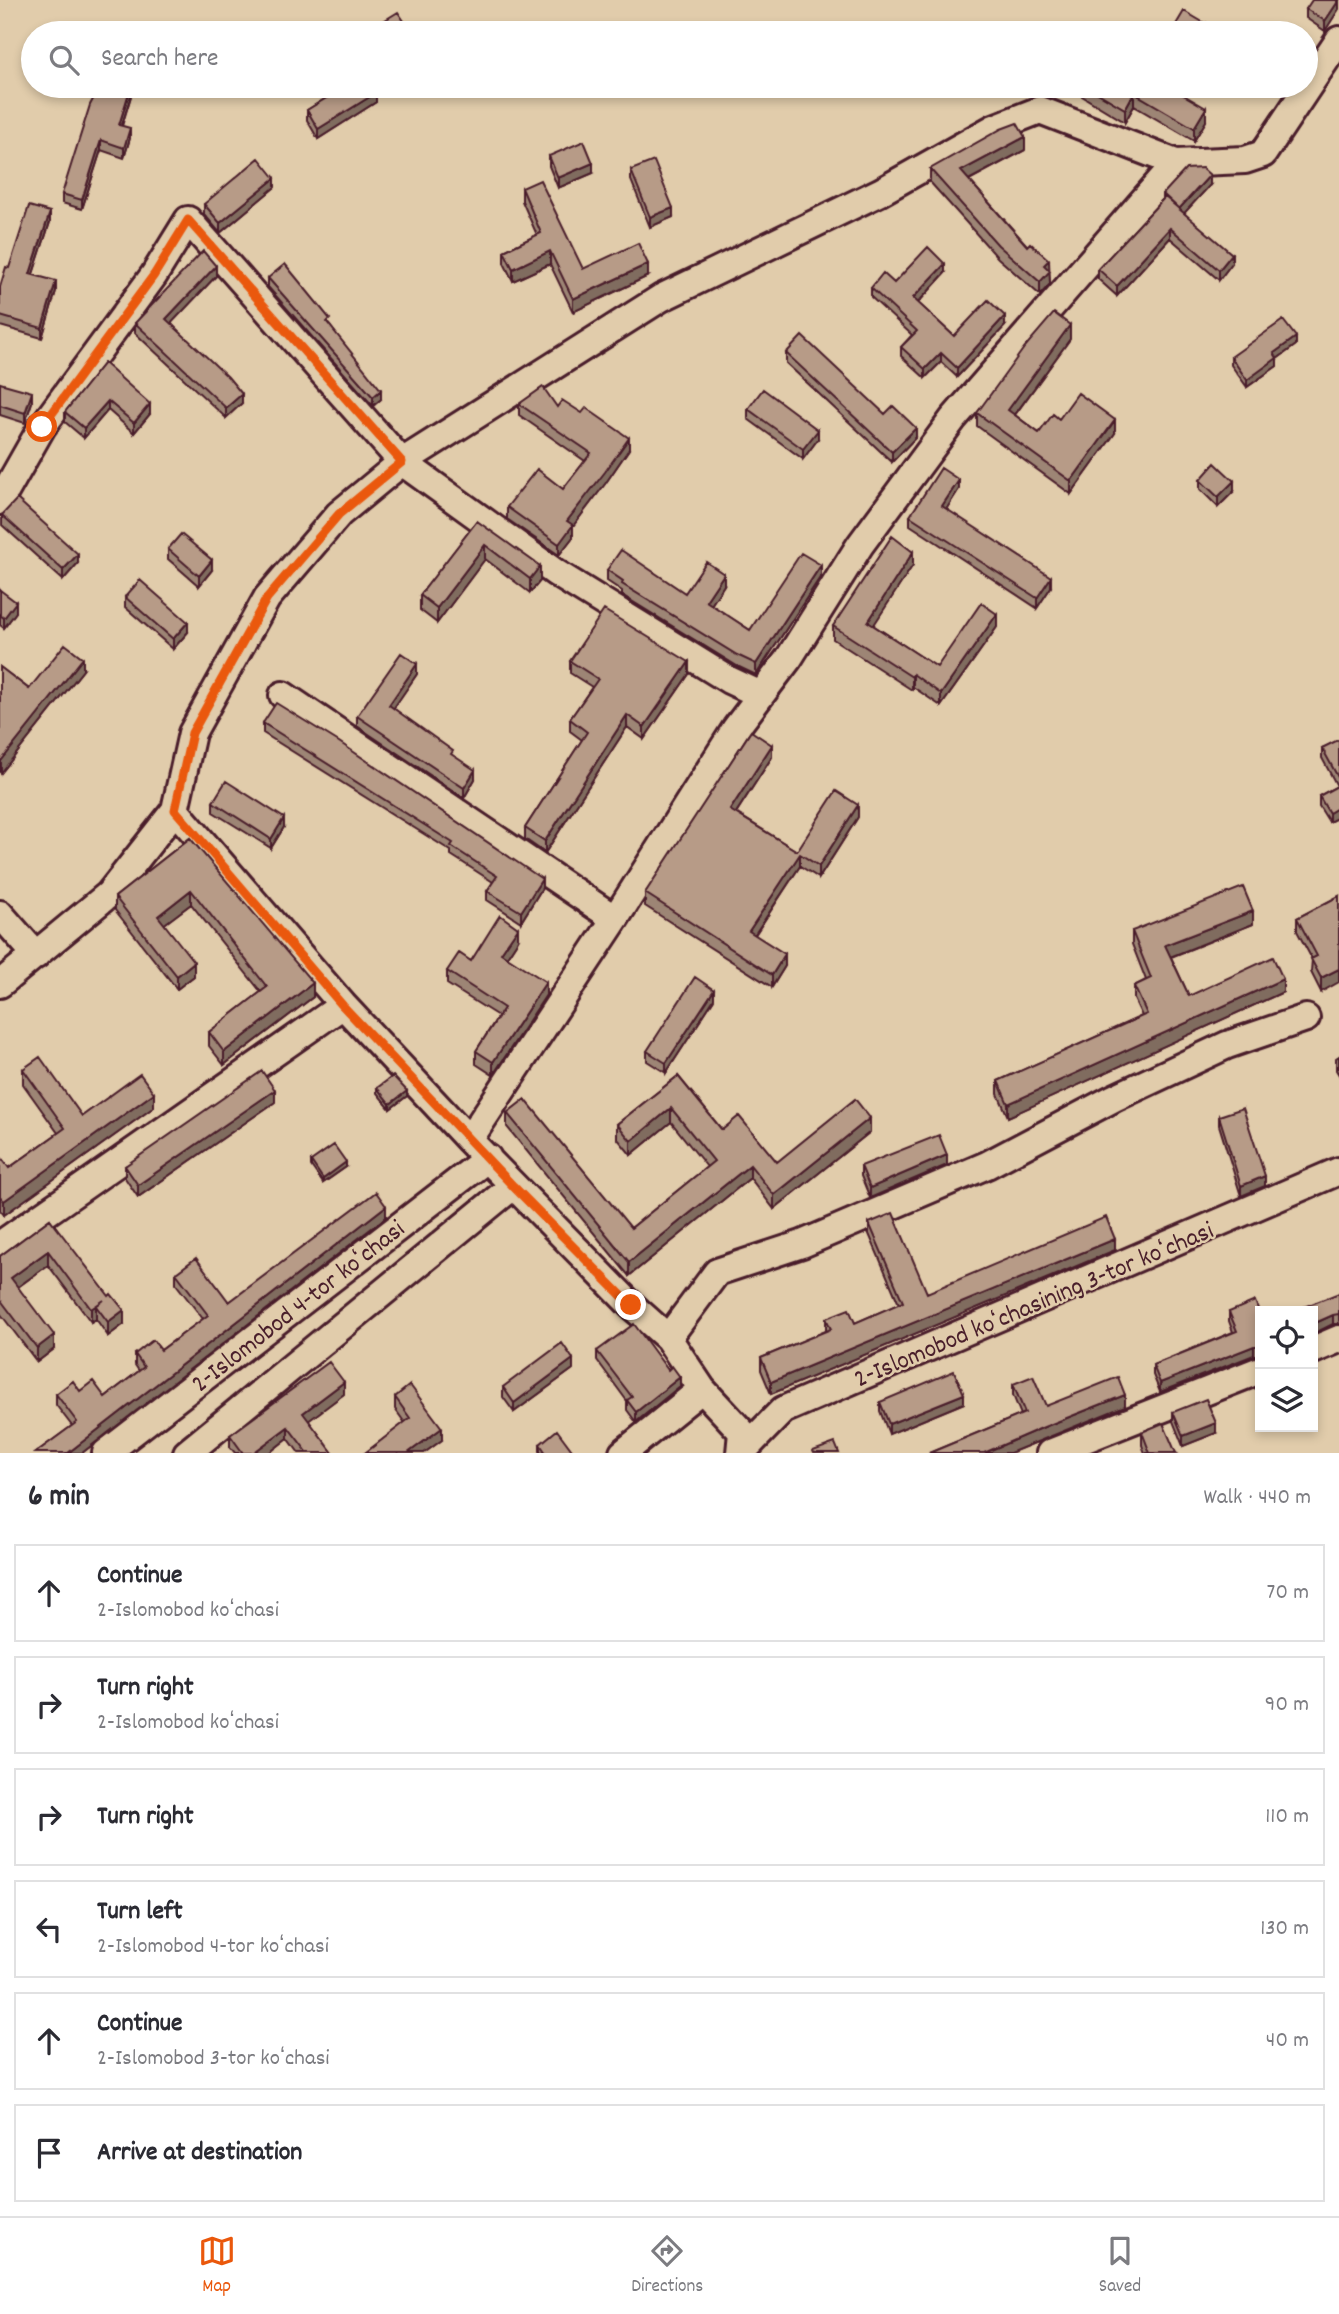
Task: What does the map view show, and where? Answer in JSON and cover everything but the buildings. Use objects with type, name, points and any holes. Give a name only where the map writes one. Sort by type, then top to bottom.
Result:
[{"type":"street","points":[[1318,72],[1339,40]]},
{"type":"street","points":[[0,984],[109,894],[175,810],[192,733],[267,598],[339,514],[402,462],[673,291],[880,192],[994,128],[1040,110],[1176,163],[1245,160],[1263,154],[1300,98]]},
{"type":"street","name":"2-Islomobod 4-tor koʻchasi","points":[[106,1453],[479,1149],[615,919],[736,728],[789,658],[860,545],[953,419],[1176,163]]},
{"type":"street","points":[[0,501],[42,427],[154,275],[188,220],[402,462],[556,573],[718,674],[761,695]]},
{"type":"street","points":[[283,695],[615,919]]},
{"type":"street","points":[[175,810],[343,1006],[513,1186],[631,1305],[668,1338],[702,1389],[742,1432],[740,1453]]},
{"type":"street","points":[[0,915],[36,954]]},
{"type":"street","points":[[0,1245],[343,1006]]},
{"type":"street","points":[[668,1338],[717,1272],[802,1244],[987,1165],[1114,1098],[1227,1045],[1307,1018]]},
{"type":"street","name":"2-Islomobod koʻchasining 3-tor koʻchasi","points":[[740,1453],[783,1410],[1339,1171]]},
{"type":"street","name":"2-Islomobod 4-tor koʻchasi","points":[[187,1453],[513,1186]]},
{"type":"street","points":[[1318,1348],[1339,1339]]},
{"type":"street","points":[[1050,1453],[1255,1372]]},
{"type":"street","points":[[623,1453],[702,1389]]},
{"type":"route","points":[[42,427],[154,275],[188,220],[402,462],[339,514],[267,598],[192,733],[175,810],[343,1006],[513,1186],[631,1305]]}]
